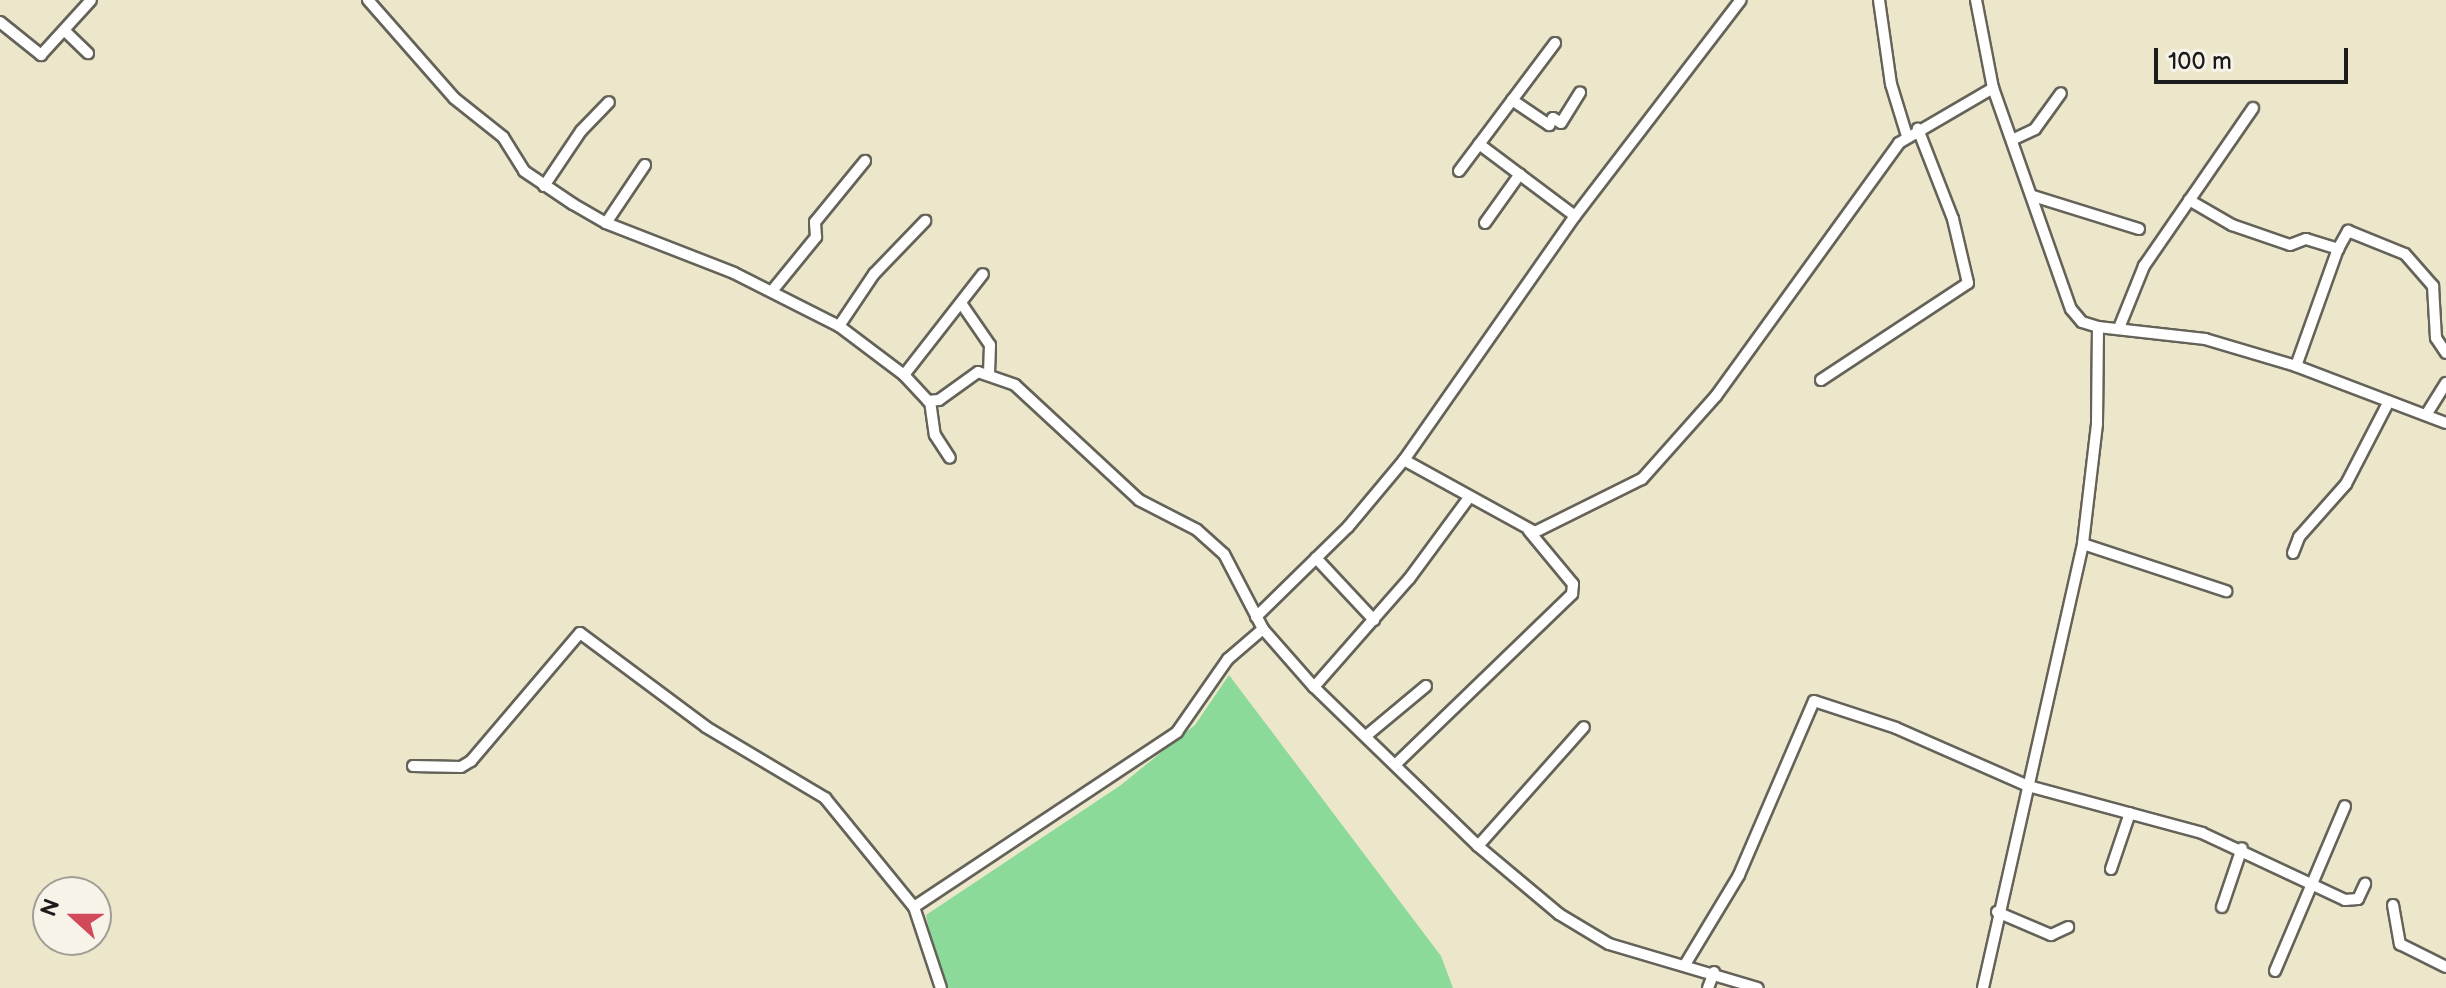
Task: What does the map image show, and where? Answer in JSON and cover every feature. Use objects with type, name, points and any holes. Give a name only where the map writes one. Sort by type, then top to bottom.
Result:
[{"type":"street","points":[[0,22],[41,55],[91,0]]},
{"type":"street","points":[[368,0],[454,98],[498,131],[518,165],[544,186],[606,223],[772,291],[839,326],[904,375],[930,401],[935,435],[950,458]]},
{"type":"street","points":[[1256,617],[1316,558],[1404,460],[1575,216],[1741,0]]},
{"type":"street","points":[[1879,0],[1891,84],[1907,136]]},
{"type":"street","points":[[1976,0],[1993,88],[2014,139],[2071,309],[2082,322],[2098,327],[2205,339],[2296,366],[2446,423]]},
{"type":"street","points":[[65,31],[88,53]]},
{"type":"street","points":[[1459,171],[1555,43]]},
{"type":"street","points":[[1529,531],[1548,530],[1642,479],[1660,463],[1716,396],[1907,136],[1993,88]]},
{"type":"street","points":[[1512,100],[1549,125],[1553,118],[1561,123],[1580,92]]},
{"type":"street","points":[[2014,139],[2035,129],[2061,93]]},
{"type":"street","points":[[544,186],[581,131],[609,102]]},
{"type":"street","points":[[2119,328],[2144,266],[2253,108]]},
{"type":"street","points":[[1821,380],[1968,283],[1964,253],[1918,129]]},
{"type":"street","points":[[1479,144],[1575,216]]},
{"type":"street","points":[[772,291],[816,237],[815,222],[865,161]]},
{"type":"street","points":[[606,223],[645,165]]},
{"type":"street","points":[[1485,223],[1520,174]]},
{"type":"street","points":[[2033,196],[2139,229]]},
{"type":"street","points":[[2189,200],[2232,225],[2290,245],[2306,239],[2338,249]]},
{"type":"street","points":[[839,326],[874,274],[925,221]]},
{"type":"street","points":[[2296,366],[2338,249],[2350,231],[2412,259],[2433,286],[2436,338],[2446,353]]},
{"type":"street","points":[[904,375],[983,274]]},
{"type":"street","points":[[961,303],[990,345],[989,372]]},
{"type":"street","points":[[1983,988],[1997,912],[2083,544],[2097,424],[2098,327]]},
{"type":"street","points":[[930,401],[973,374],[989,372],[1024,393],[1139,500],[1216,546],[1232,566],[1263,629],[1314,687],[1478,846],[1584,932],[1609,944],[1686,963],[1758,988]]},
{"type":"street","points":[[2426,415],[2446,383]]},
{"type":"street","points":[[2293,553],[2299,537],[2346,484],[2389,401]]},
{"type":"street","points":[[1396,764],[1572,594],[1573,584],[1529,531],[1404,460]]},
{"type":"street","points":[[1314,687],[1374,620],[1468,499]]},
{"type":"street","points":[[2083,544],[2226,591]]},
{"type":"street","points":[[1316,558],[1374,620]]},
{"type":"street","points":[[914,907],[1177,732],[1221,668],[1263,629]]},
{"type":"street","points":[[413,766],[461,767],[471,761],[580,633],[706,727],[825,798],[914,907],[941,988]]},
{"type":"street","points":[[1366,736],[1426,686]]},
{"type":"street","points":[[1686,963],[1739,875],[1810,703],[1896,728],[2028,786],[2130,813],[2242,848],[2309,885],[2354,901],[2365,884]]},
{"type":"street","points":[[1478,846],[1584,727]]},
{"type":"street","points":[[2275,971],[2345,806]]},
{"type":"street","points":[[2111,869],[2130,813]]},
{"type":"street","points":[[2222,907],[2242,848]]},
{"type":"street","points":[[2393,905],[2400,944],[2446,967]]},
{"type":"street","points":[[1997,912],[2051,935],[2068,927]]},
{"type":"street","points":[[1708,988],[1714,972]]},
{"type":"green space","points":[[1229,675],[1441,956],[1453,988],[941,988],[926,915],[1121,785],[1195,725]]}]
